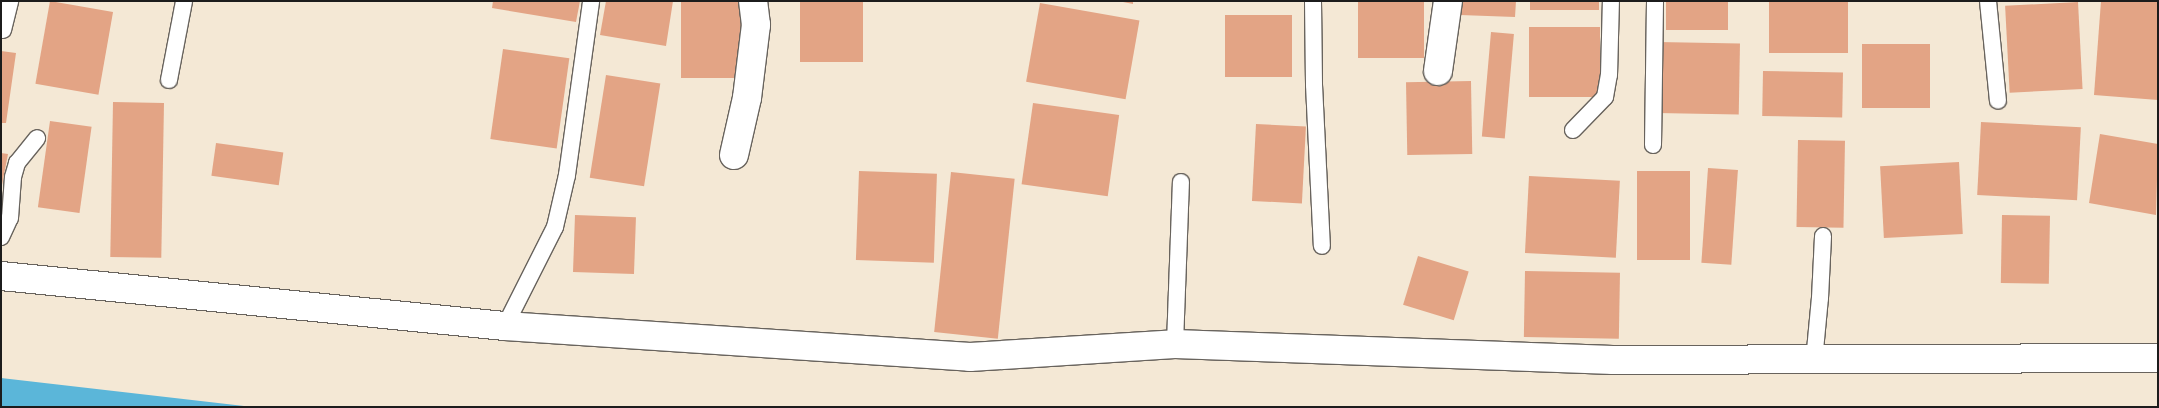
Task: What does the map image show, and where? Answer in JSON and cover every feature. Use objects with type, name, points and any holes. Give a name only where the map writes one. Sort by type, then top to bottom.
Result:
[{"type":"street","points":[[734,155],[747,98],[756,25],[753,1]]},
{"type":"street","points":[[1438,71],[1448,1]]},
{"type":"street","points":[[1,276],[505,326],[970,357],[1174,344],[1613,360],[1814,361],[2158,358]]},
{"type":"lane","points":[[3,30],[10,1]]},
{"type":"lane","points":[[169,80],[184,1]]},
{"type":"lane","points":[[505,326],[555,227],[567,175],[591,1]]},
{"type":"lane","points":[[1313,1],[1314,85],[1322,246]]},
{"type":"lane","points":[[1573,130],[1605,97],[1610,75],[1611,1]]},
{"type":"lane","points":[[1653,145],[1655,1]]},
{"type":"lane","points":[[1988,1],[1998,101]]},
{"type":"lane","points":[[1,237],[10,218],[13,177],[17,163],[37,138]]},
{"type":"lane","points":[[1174,344],[1182,182]]},
{"type":"lane","points":[[1814,361],[1823,236]]},
{"type":"water","points":[[1,378],[244,406],[248,407],[1,407]]},
{"type":"building","points":[[50,1],[113,12],[98,95],[35,84]]},
{"type":"building","points":[[493,1],[580,1],[576,22],[492,8]]},
{"type":"building","points":[[606,1],[673,1],[666,46],[600,35]]},
{"type":"building","points":[[681,1],[742,1],[742,78],[681,78]]},
{"type":"building","points":[[800,1],[863,1],[863,62],[800,62]]},
{"type":"building","points":[[1118,1],[1133,1],[1133,4]]},
{"type":"building","points":[[1358,1],[1424,1],[1424,58],[1358,58]]},
{"type":"building","points":[[1461,1],[1516,1],[1515,17],[1460,15]]},
{"type":"building","points":[[1530,1],[1599,1],[1599,10],[1530,10]]},
{"type":"building","points":[[1666,1],[1728,1],[1728,30],[1666,30]]},
{"type":"building","points":[[1769,1],[1848,1],[1848,53],[1769,53]]},
{"type":"building","points":[[2101,1],[2158,1],[2158,100],[2094,95]]},
{"type":"building","points":[[2078,2],[2083,89],[2010,93],[2005,6]]},
{"type":"building","points":[[1040,3],[1139,21],[1126,99],[1026,82]]},
{"type":"building","points":[[1225,15],[1292,15],[1292,77],[1225,77]]},
{"type":"building","points":[[1529,27],[1600,27],[1600,97],[1529,97]]},
{"type":"building","points":[[1491,32],[1514,34],[1505,139],[1482,137]]},
{"type":"building","points":[[1658,42],[1740,43],[1739,114],[1657,113]]},
{"type":"building","points":[[1862,44],[1930,44],[1930,108],[1862,108]]},
{"type":"building","points":[[503,49],[569,58],[557,148],[490,139]]},
{"type":"building","points":[[1,51],[16,53],[6,123],[1,123]]},
{"type":"building","points":[[1763,71],[1843,72],[1842,117],[1762,116]]},
{"type":"building","points":[[606,75],[660,84],[644,186],[590,178]]},
{"type":"building","points":[[1471,81],[1472,154],[1407,155],[1406,82]]},
{"type":"building","points":[[113,102],[164,103],[161,258],[110,257]]},
{"type":"building","points":[[1033,103],[1119,115],[1108,196],[1022,184]]},
{"type":"building","points":[[50,121],[92,127],[79,213],[38,207]]},
{"type":"building","points":[[1981,122],[2081,127],[2077,200],[1977,195]]},
{"type":"building","points":[[1256,124],[1306,127],[1302,204],[1252,201]]},
{"type":"building","points":[[2100,134],[2158,144],[2156,215],[2089,203]]},
{"type":"building","points":[[1798,140],[1845,141],[1843,228],[1796,227]]},
{"type":"building","points":[[216,143],[283,152],[279,185],[211,176]]},
{"type":"building","points":[[1,153],[8,154],[2,185],[1,185]]},
{"type":"building","points":[[1959,162],[1963,234],[1884,238],[1880,166]]},
{"type":"building","points":[[1708,168],[1738,170],[1731,265],[1701,263]]},
{"type":"building","points":[[859,171],[937,174],[934,263],[856,260]]},
{"type":"building","points":[[1637,171],[1690,171],[1690,260],[1637,260]]},
{"type":"building","points":[[951,172],[1015,179],[998,339],[934,332]]},
{"type":"building","points":[[1529,176],[1620,181],[1616,258],[1525,253]]},
{"type":"building","points":[[575,215],[636,217],[634,274],[573,272]]},
{"type":"building","points":[[2002,215],[2050,216],[2049,284],[2001,283]]},
{"type":"building","points":[[1418,256],[1469,271],[1454,320],[1403,305]]},
{"type":"building","points":[[1525,271],[1620,273],[1619,339],[1524,337]]}]
